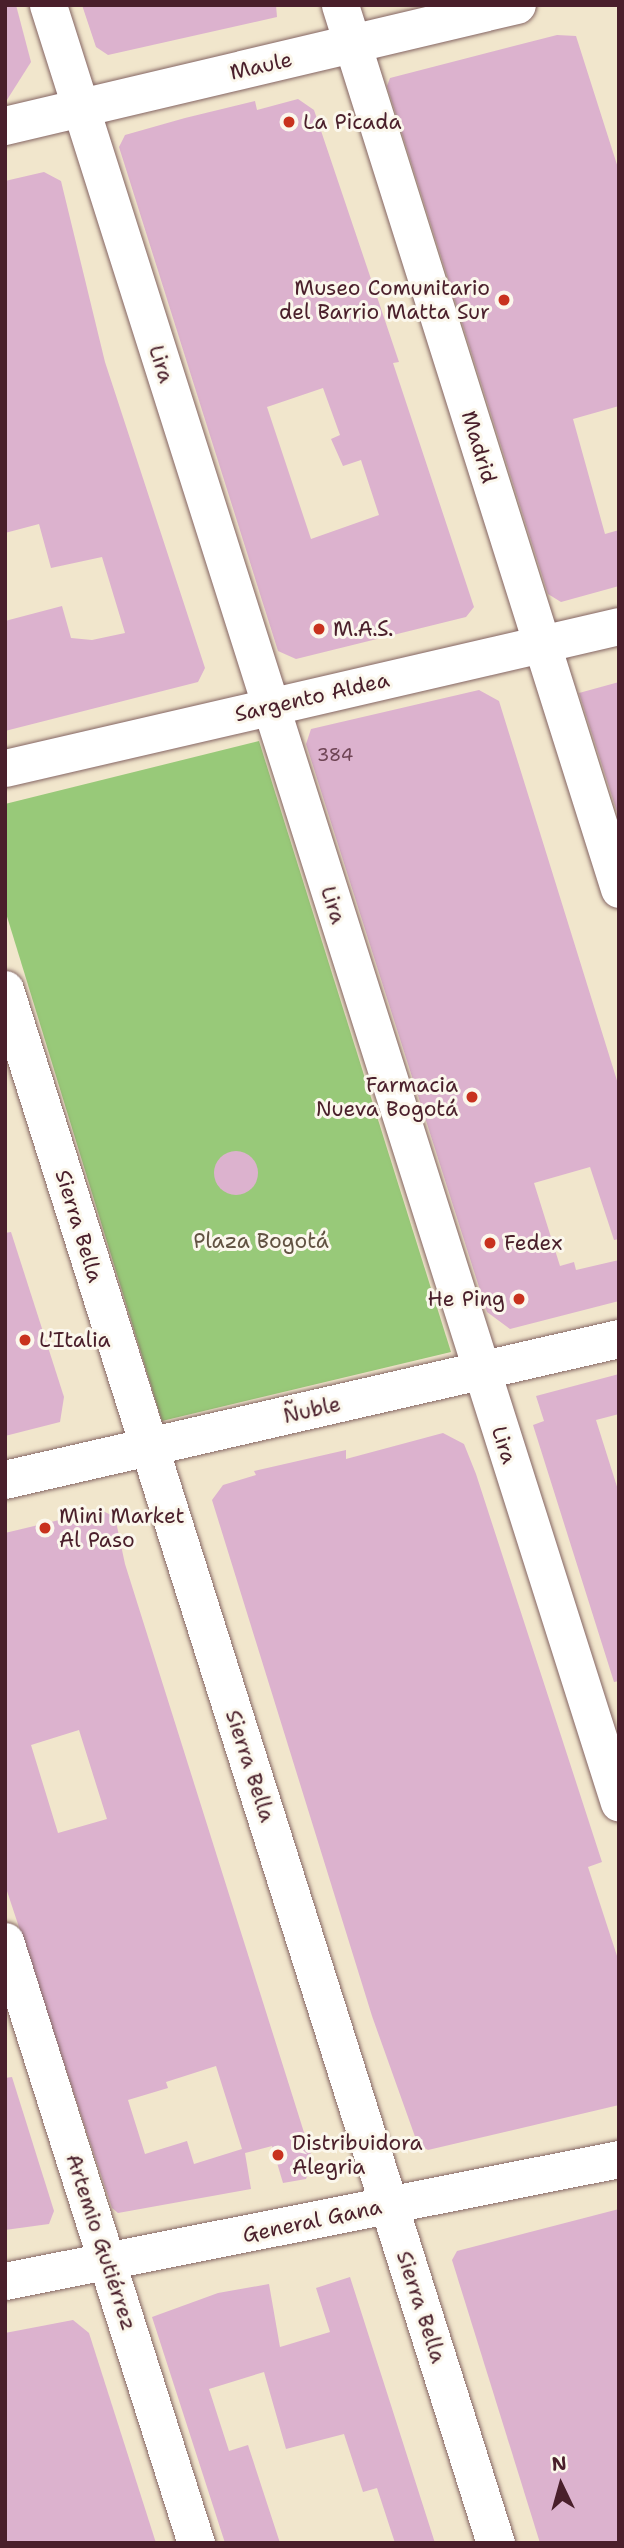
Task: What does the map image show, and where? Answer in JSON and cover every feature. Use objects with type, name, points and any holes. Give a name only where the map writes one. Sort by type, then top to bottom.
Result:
[{"type":"main road","name":"Maule","points":[[5,126],[517,5]]},
{"type":"main road","name":"Sierra Bella","points":[[5,990],[496,2543]]},
{"type":"main road","name":"Ñuble","points":[[5,1480],[619,1339]]},
{"type":"street","name":"Lira","points":[[48,5],[619,1803]]},
{"type":"street","name":"Madrid","points":[[340,5],[619,889]]},
{"type":"street","name":"Sargento Aldea","points":[[5,768],[619,626]]},
{"type":"street","name":"Artemio Gutiérrez","points":[[5,1941],[196,2543]]},
{"type":"street","name":"General Gana","points":[[5,2281],[619,2159]]},
{"type":"green space","name":"Plaza Bogotá","points":[[259,741],[451,1352],[162,1421],[5,910],[5,804]]},
{"type":"building","points":[[5,5],[16,5],[31,62],[5,103]]},
{"type":"building","points":[[82,5],[276,5],[277,17],[108,55],[96,47]]},
{"type":"building","points":[[557,35],[576,36],[619,171],[619,406],[573,419],[605,534],[619,530],[619,586],[561,602],[548,594],[387,86],[390,78]]},
{"type":"building","points":[[298,99],[314,110],[399,362],[393,363],[474,607],[466,617],[296,659],[278,651],[119,147],[125,135],[185,118],[255,101],[257,110]],"holes":[[[323,388],[340,435],[331,439],[343,466],[361,460],[379,515],[311,539],[267,407]]]},
{"type":"building","points":[[44,172],[61,181],[105,362],[205,668],[198,682],[5,731],[5,621],[62,606],[71,638],[92,640],[125,633],[102,557],[51,568],[39,524],[5,533],[5,181]]},
{"type":"building","points":[[619,682],[619,815],[618,815],[579,693]]},
{"type":"building","points":[[479,690],[499,701],[619,1087],[619,1239],[614,1240],[590,1167],[534,1183],[560,1266],[574,1262],[576,1270],[619,1260],[619,1301],[510,1329],[487,1312],[306,744],[311,729]]},
{"type":"building","points":[[236,1151],[251,1158],[258,1173],[251,1188],[236,1195],[221,1188],[214,1173],[221,1158]]},
{"type":"building","points":[[11,1232],[64,1397],[60,1422],[5,1436],[5,1233]]},
{"type":"building","points":[[619,1374],[619,1414],[596,1420],[619,1493],[619,1681],[614,1682],[533,1425],[544,1421],[536,1396]]},
{"type":"building","points":[[443,1433],[464,1444],[476,1474],[602,1862],[588,1867],[619,1962],[619,2105],[428,2150],[418,2145],[372,2016],[212,1500],[223,1485],[256,1475],[254,1471],[346,1450],[346,1459]]},
{"type":"building","points":[[101,1510],[115,1517],[125,1564],[313,2161],[306,2179],[283,2183],[272,2146],[245,2153],[251,2189],[118,2213],[112,2208],[5,1885],[5,1533]],"holes":[[[79,1730],[107,1819],[58,1833],[31,1745]],[[216,2066],[242,2149],[194,2164],[187,2141],[145,2154],[128,2100],[168,2088],[166,2082]]]},
{"type":"building","points":[[12,2077],[54,2211],[49,2224],[5,2230],[5,2078]]},
{"type":"building","points":[[619,2209],[619,2543],[540,2543],[452,2260],[457,2251]]},
{"type":"building","points":[[350,2277],[435,2543],[395,2543],[377,2488],[363,2492],[344,2434],[286,2449],[264,2372],[209,2389],[229,2451],[248,2445],[280,2543],[225,2543],[152,2317],[218,2293],[269,2284],[280,2347],[330,2332],[316,2288]]},
{"type":"building","points":[[73,2320],[89,2333],[156,2543],[5,2543],[5,2333]]},
{"type":"place","name":"La Picada","points":[[289,122]]},
{"type":"place","name":"Museo Comunitario del Barrio Matta Sur","points":[[504,300]]},
{"type":"place","name":"M.A.S.","points":[[319,629]]},
{"type":"place","name":"Farmacia Nueva Bogotá","points":[[472,1097]]},
{"type":"place","name":"Fedex","points":[[490,1243]]},
{"type":"place","name":"He Ping","points":[[519,1299]]},
{"type":"place","name":"L'Italia","points":[[25,1340]]},
{"type":"place","name":"Mini Market Al Paso","points":[[45,1528]]},
{"type":"place","name":"Distribuidora Alegria","points":[[278,2155]]}]
